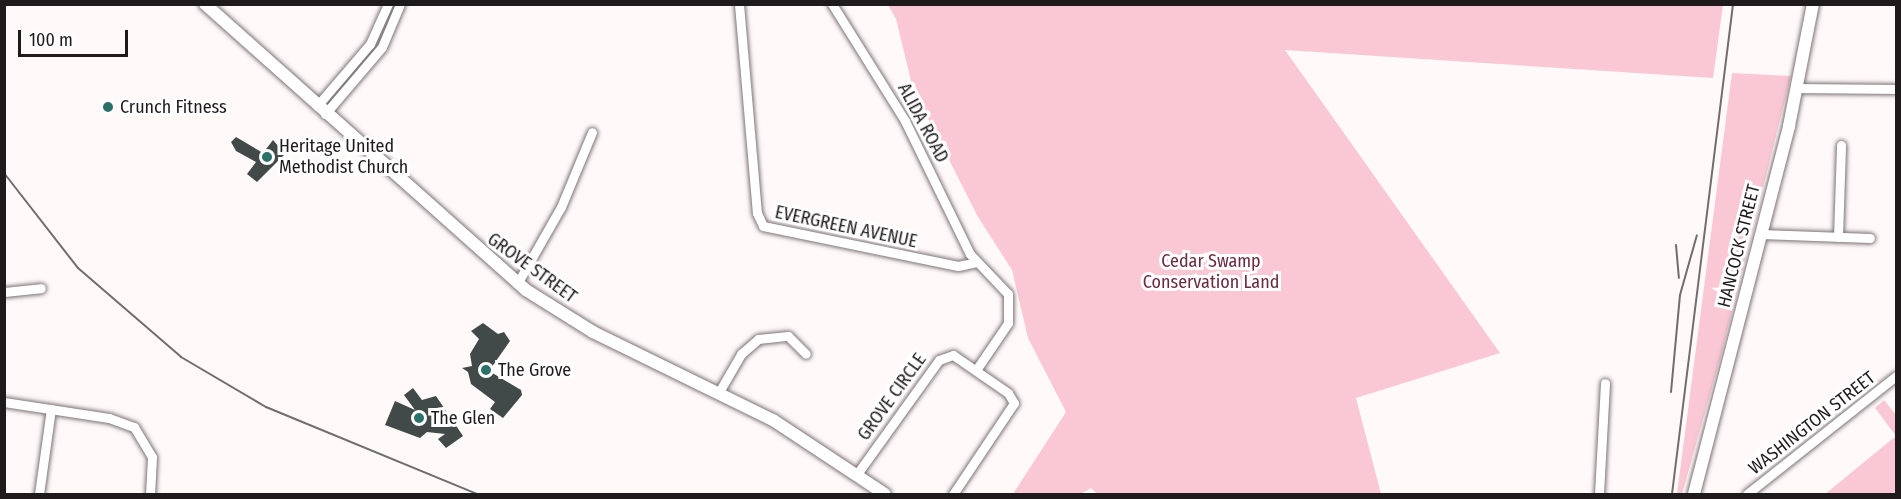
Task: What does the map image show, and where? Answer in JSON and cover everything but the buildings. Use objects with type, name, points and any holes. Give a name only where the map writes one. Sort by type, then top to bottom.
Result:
[{"type":"main road","name":"GROVE STREET","points":[[205,4],[518,284],[593,332],[719,392],[857,474],[885,495]]},
{"type":"main road","name":"HANCOCK STREET","points":[[1694,495],[1797,88],[1814,4]]},
{"type":"street","points":[[321,110],[373,40],[388,4]]},
{"type":"street","points":[[321,110],[380,51],[400,4]]},
{"type":"street","name":"EVERGREEN AVENUE","points":[[739,4],[757,213],[763,226],[958,266],[977,262]]},
{"type":"street","name":"ALIDA ROAD","points":[[832,4],[900,112],[977,262]]},
{"type":"street","points":[[1797,88],[1896,89]]},
{"type":"street","points":[[518,284],[561,207],[592,132]]},
{"type":"street","points":[[1838,237],[1841,145]]},
{"type":"street","points":[[1761,234],[1870,238]]},
{"type":"street","points":[[976,370],[1008,323],[1011,306],[1001,282],[977,262]]},
{"type":"street","points":[[4,292],[41,288]]},
{"type":"street","points":[[719,392],[741,354],[758,339],[788,336],[806,354]]},
{"type":"street","name":"GROVE CIRCLE","points":[[857,474],[941,358],[953,355],[1010,395],[1014,407],[953,495]]},
{"type":"street","name":"WASHINGTON STREET","points":[[1746,495],[1896,376]]},
{"type":"street","points":[[1599,495],[1605,382]]},
{"type":"street","points":[[4,402],[116,419],[139,431],[153,457],[150,495]]},
{"type":"street","points":[[39,495],[51,409]]},
{"type":"green space","name":"Cedar Swamp Conservation Land","points":[[888,5],[1723,5],[1713,78],[1285,50],[1500,353],[1356,398],[1381,494],[1097,494],[1091,488],[1081,494],[1013,494],[1066,412],[1028,338],[1012,270],[978,217],[913,89],[896,19]]},
{"type":"green space","points":[[1732,73],[1791,76],[1720,359],[1682,494],[1677,494]]},
{"type":"green space","points":[[1884,400],[1896,415],[1896,436],[1875,408]]},
{"type":"green space","points":[[1896,436],[1896,494],[1825,494]]},
{"type":"railway","points":[[1672,494],[1733,4]]},
{"type":"railway","points":[[4,173],[78,268],[181,357],[266,407],[477,494]]},
{"type":"railway","points":[[1671,392],[1680,295],[1697,235]]},
{"type":"railway","points":[[1676,245],[1679,278]]},
{"type":"place","name":"Crunch Fitness","points":[[108,107]]},
{"type":"place","name":"Heritage United Methodist Church","points":[[267,157]]},
{"type":"place","name":"The Grove","points":[[486,370]]},
{"type":"place","name":"The Glen","points":[[419,418]]}]
